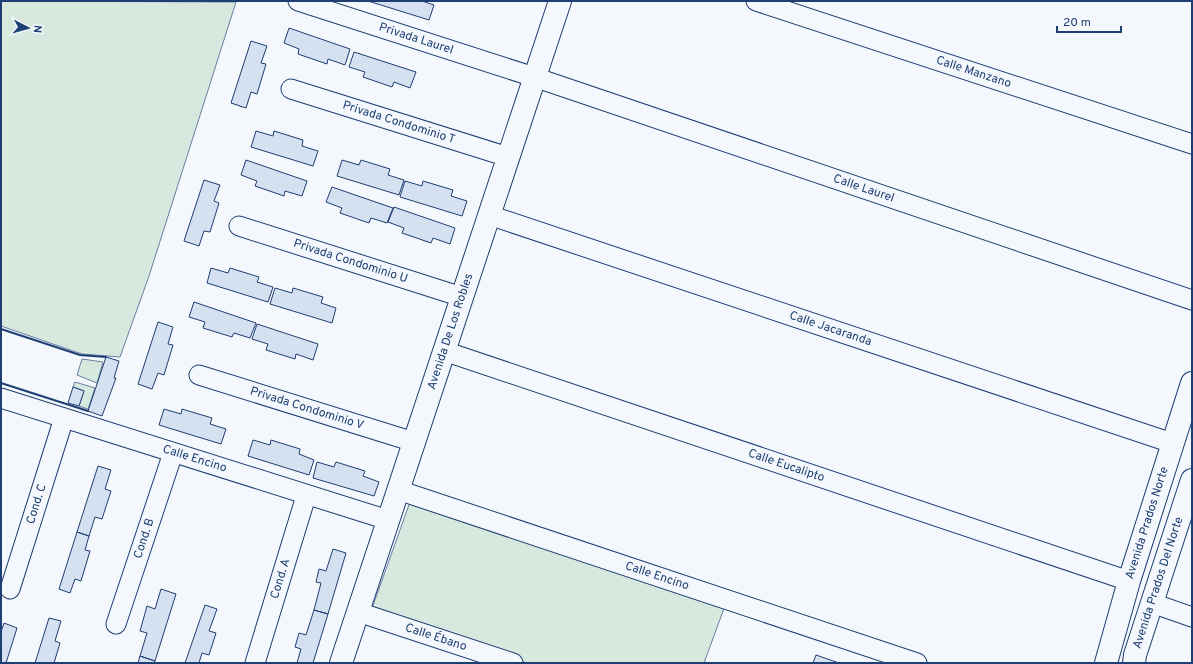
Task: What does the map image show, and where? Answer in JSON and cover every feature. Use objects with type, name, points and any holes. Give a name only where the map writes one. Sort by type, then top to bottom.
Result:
[{"type":"street","name":"Privada Laurel","points":[[298,1],[534,77]]},
{"type":"street","name":"Avenida De Los Robles","points":[[341,663],[560,1]]},
{"type":"street","name":"Calle Manzano","points":[[756,1],[1192,144]]},
{"type":"street","name":"Calle Laurel","points":[[534,77],[1192,300]]},
{"type":"street","name":"Privada Condominio T","points":[[290,88],[508,157]]},
{"type":"street","name":"Calle Jacaranda","points":[[489,215],[1172,443]]},
{"type":"street","name":"Privada Condominio U","points":[[239,226],[462,297]]},
{"type":"street","name":"Calle Eucalipto","points":[[444,351],[1129,581]]},
{"type":"street","name":"Privada Condominio V","points":[[199,375],[414,442]]},
{"type":"street","name":"Avenida Prados Norte","points":[[1106,663],[1129,581],[1192,384]]},
{"type":"street","name":"Calle Encino","points":[[1,398],[306,496],[388,520]]},
{"type":"street","name":"Cond. C","points":[[10,589],[64,418]]},
{"type":"street","name":"Cond. B","points":[[116,624],[172,453]]},
{"type":"street","name":"Avenida Prados Del Norte","points":[[1134,663],[1192,480]]},
{"type":"street","name":"Calle Encino","points":[[398,490],[917,663]]},
{"type":"street","name":"Cond. A","points":[[255,663],[306,496]]},
{"type":"street","points":[[1152,603],[1192,617]]},
{"type":"street","name":"Calle Ébano","points":[[358,612],[513,663]]},
{"type":"shaded area","points":[[1,1],[236,2],[149,276],[120,357],[82,354],[1,326]]},
{"type":"shaded area","points":[[82,359],[103,362],[97,383],[77,375]]},
{"type":"shaded area","points":[[75,382],[95,388],[88,409],[79,406],[84,391],[73,387]]},
{"type":"shaded area","points":[[410,502],[726,603],[704,663],[527,663],[371,611]]},
{"type":"building","points":[[368,1],[422,1],[434,5],[429,20]]},
{"type":"building","points":[[289,28],[350,49],[345,65],[328,59],[327,64],[298,54],[299,49],[284,43]]},
{"type":"building","points":[[251,41],[267,46],[261,63],[266,64],[257,94],[251,92],[246,108],[231,103]]},
{"type":"building","points":[[354,52],[416,72],[410,88],[394,82],[392,87],[363,77],[365,72],[349,67]]},
{"type":"building","points":[[256,131],[273,136],[274,131],[303,140],[302,146],[318,151],[313,166],[251,147]]},
{"type":"building","points":[[246,160],[307,181],[302,196],[285,191],[284,196],[255,186],[257,181],[241,175]]},
{"type":"building","points":[[342,160],[359,165],[361,160],[390,169],[388,175],[404,180],[399,195],[337,176]]},
{"type":"building","points":[[204,180],[220,185],[214,201],[219,203],[210,232],[204,231],[199,246],[184,241]]},
{"type":"building","points":[[405,181],[422,186],[423,181],[453,190],[451,196],[467,201],[462,216],[400,197]]},
{"type":"building","points":[[332,187],[393,208],[387,223],[371,218],[369,223],[340,213],[342,208],[326,202]]},
{"type":"building","points":[[394,207],[455,228],[450,244],[433,238],[431,243],[402,233],[404,228],[388,222]]},
{"type":"building","points":[[211,268],[228,273],[230,268],[259,277],[257,282],[273,287],[268,302],[207,283]]},
{"type":"building","points":[[275,288],[292,293],[293,288],[323,297],[321,303],[336,308],[332,323],[270,304]]},
{"type":"building","points":[[194,302],[256,323],[250,338],[234,333],[232,337],[203,328],[205,322],[189,317]]},
{"type":"building","points":[[158,322],[173,327],[168,344],[173,345],[164,375],[158,373],[152,389],[138,384]]},
{"type":"building","points":[[257,324],[318,344],[313,360],[296,354],[295,359],[266,350],[268,344],[252,339]]},
{"type":"building","points":[[106,357],[119,361],[114,378],[116,378],[102,416],[88,411]]},
{"type":"building","points":[[73,387],[84,391],[79,406],[68,403]]},
{"type":"building","points":[[164,409],[181,414],[182,409],[212,418],[210,424],[226,429],[221,444],[159,425]]},
{"type":"building","points":[[253,440],[270,445],[271,440],[300,449],[299,454],[314,460],[309,475],[248,456]]},
{"type":"building","points":[[317,462],[334,467],[336,462],[365,471],[363,476],[379,482],[374,496],[313,478]]},
{"type":"building","points":[[98,466],[111,470],[105,489],[111,491],[102,519],[95,517],[89,536],[77,532]]},
{"type":"building","points":[[77,532],[89,536],[85,550],[90,551],[81,581],[75,579],[70,593],[59,589]]},
{"type":"building","points":[[333,549],[346,553],[328,614],[314,610],[321,583],[316,582],[319,569],[326,571]]},
{"type":"building","points":[[161,589],[176,594],[155,661],[140,656],[147,633],[140,631],[147,606],[155,609]]},
{"type":"building","points":[[205,605],[217,609],[209,631],[216,633],[209,655],[202,653],[199,663],[185,663]]},
{"type":"building","points":[[314,610],[328,614],[313,663],[297,663],[301,649],[295,647],[299,633],[306,635]]},
{"type":"building","points":[[49,618],[61,621],[55,641],[60,643],[54,663],[35,663]]},
{"type":"building","points":[[4,623],[17,628],[6,663],[1,663],[1,632]]},
{"type":"building","points":[[816,655],[839,663],[813,663]]},
{"type":"building","points":[[140,656],[155,661],[154,663],[138,663]]},
{"type":"wall","points":[[1,329],[80,355],[106,357]]},
{"type":"wall","points":[[1,383],[88,411]]}]
